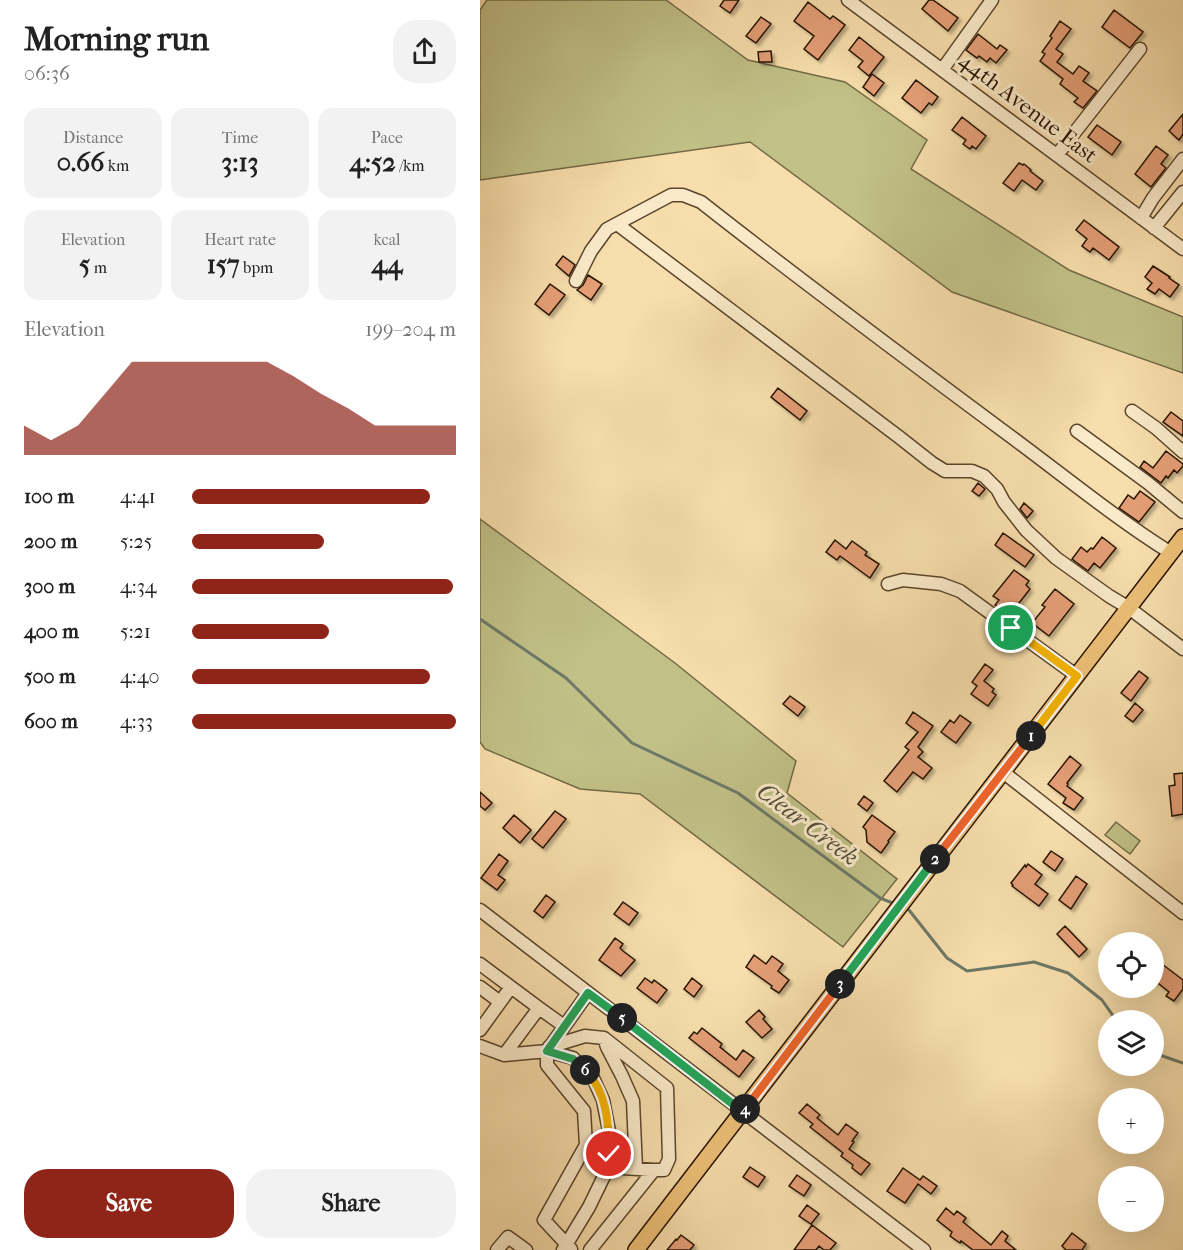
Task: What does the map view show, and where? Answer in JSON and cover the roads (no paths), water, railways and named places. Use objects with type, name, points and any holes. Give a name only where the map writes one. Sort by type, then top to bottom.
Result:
[{"type":"main road","points":[[636,1250],[1183,537]]},
{"type":"street","name":"44th Avenue East","points":[[848,0],[1183,249]]},
{"type":"street","points":[[942,70],[992,0]]},
{"type":"street","points":[[1057,155],[1140,49]]},
{"type":"street","points":[[1141,218],[1153,198],[1183,159]]},
{"type":"street","points":[[1154,228],[1183,192]]},
{"type":"street","points":[[576,281],[591,251],[607,229],[671,195],[683,195],[701,202],[858,323],[1139,533],[1171,553]]},
{"type":"street","points":[[617,224],[932,463],[945,471],[972,471],[984,476],[997,489],[1026,530],[1056,558],[1129,608],[1183,649]]},
{"type":"street","points":[[1132,411],[1183,452]]},
{"type":"street","points":[[1077,431],[1183,512]]},
{"type":"street","points":[[888,584],[903,580],[941,584],[960,591],[1077,676]]},
{"type":"street","points":[[1003,772],[1183,914]]},
{"type":"street","points":[[480,910],[924,1250]]},
{"type":"street","points":[[480,964],[564,1026]]},
{"type":"street","points":[[480,987],[500,1002]]},
{"type":"street","points":[[480,1030],[485,1013],[500,1002],[511,987]]},
{"type":"street","points":[[548,1049],[573,1059],[593,1078],[603,1100],[609,1131],[609,1154],[605,1174],[567,1248],[544,1220],[586,1145],[584,1111],[548,1065],[548,1049],[588,993]]},
{"type":"street","points":[[504,1054],[539,1008]]},
{"type":"street","points":[[480,1046],[504,1054],[548,1049],[585,1036],[604,1038],[667,1088],[669,1159],[664,1170],[606,1167]]},
{"type":"street","points":[[604,1038],[633,1101],[636,1169]]},
{"type":"street","points":[[590,1250],[654,1170]]},
{"type":"street","points":[[497,1250],[508,1237],[526,1250]]},
{"type":"waterway","name":"Clear Creek","points":[[480,619],[566,678],[632,743],[738,793],[880,898],[895,904]]},
{"type":"waterway","name":"Clear Creek","points":[[904,908],[909,910],[947,958],[967,971],[1034,962],[1068,973],[1102,1000],[1109,1010]]},
{"type":"waterway","name":"Clear Creek","points":[[1164,1056],[1183,1063]]}]
